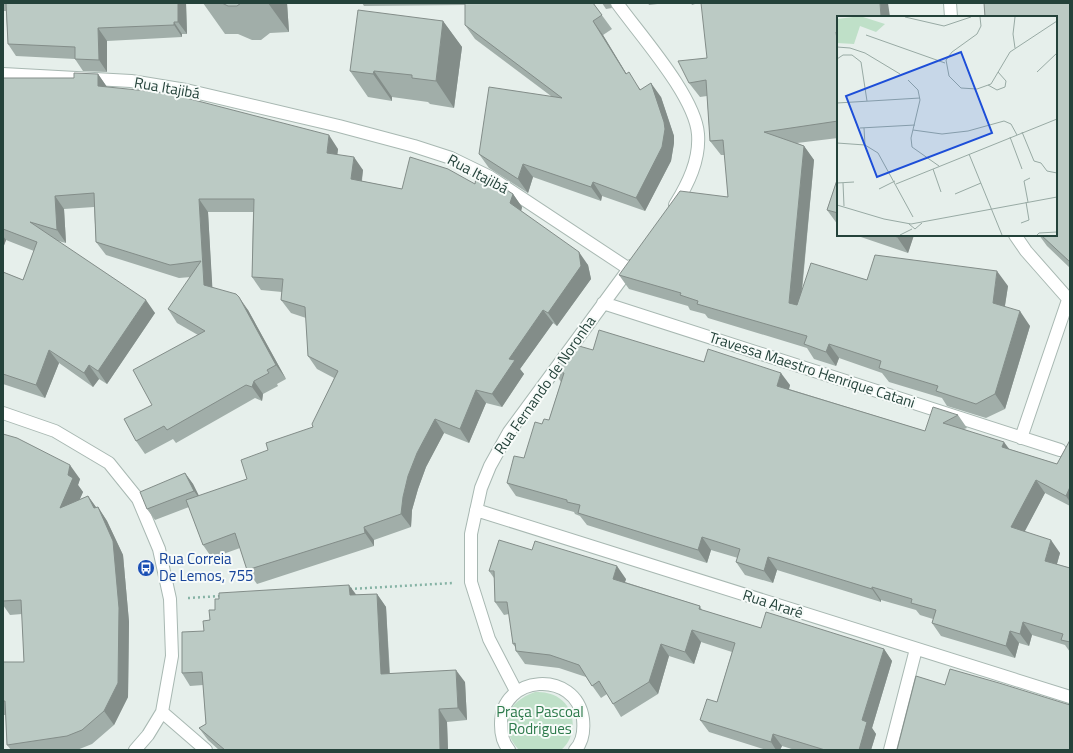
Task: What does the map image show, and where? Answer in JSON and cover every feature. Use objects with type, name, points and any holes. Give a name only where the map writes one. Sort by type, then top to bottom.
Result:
[{"type":"street","points":[[617,3],[683,92],[692,112],[698,134],[697,157],[688,184],[668,217]]},
{"type":"street","points":[[950,3],[951,16]]},
{"type":"street","name":"Rua Itajibá","points":[[3,74],[130,81],[186,90],[339,126],[414,146],[451,158],[490,178],[629,269]]},
{"type":"street","points":[[1016,236],[1026,251],[1069,300],[1021,438]]},
{"type":"street","points":[[629,269],[638,257]]},
{"type":"street","name":"Rua Fernando de Noronha","points":[[516,691],[490,639],[471,582],[471,534],[481,488],[490,466],[509,432],[629,269]]},
{"type":"street","name":"Travessa Maestro Henrique Catani","points":[[603,303],[1060,450]]},
{"type":"street","points":[[3,413],[55,431],[109,463],[138,499],[159,549],[170,599],[172,656],[162,712],[148,735],[135,750]]},
{"type":"street","name":"Rua Ararê","points":[[476,510],[1070,697]]},
{"type":"street","points":[[890,750],[916,649]]},
{"type":"street","points":[[509,750],[501,734],[501,718],[506,703],[516,691],[534,684],[554,684],[571,694],[582,710],[584,729],[575,750]]},
{"type":"street","points":[[162,712],[206,750]]},
{"type":"path","points":[[344,589],[471,582]]},
{"type":"path","points":[[170,599],[226,596]]},
{"type":"green space","name":"Praça Pascoal Rodrigues","points":[[535,692],[548,693],[556,696],[565,703],[569,709],[572,716],[572,731],[566,745],[561,750],[519,750],[512,741],[508,732],[507,724],[511,708],[525,696]]},
{"type":"building","points":[[6,3],[178,3],[178,22],[174,22],[174,25],[98,28],[99,60],[75,59],[75,47],[8,44]]},
{"type":"building","points":[[222,3],[241,3],[237,6],[228,6]]},
{"type":"building","points":[[465,3],[593,3],[602,15],[593,21],[626,74],[629,72],[640,90],[651,83],[664,122],[665,129],[662,147],[636,198],[593,182],[591,187],[523,164],[518,179],[479,154],[489,87],[562,98],[465,25]]},
{"type":"building","points":[[701,3],[880,3],[881,16],[837,16],[837,121],[764,132],[804,146],[789,303],[797,305],[811,263],[867,280],[875,255],[997,271],[993,303],[1020,311],[995,394],[976,404],[936,391],[938,386],[879,368],[881,361],[829,344],[826,352],[804,344],[807,336],[697,304],[698,301],[680,295],[681,293],[619,275],[680,191],[728,197],[723,140],[710,141],[706,80],[689,83],[678,61],[707,58]]},
{"type":"building","points":[[984,3],[1070,3],[1070,262],[1042,236],[1057,236],[1057,16],[985,16]]},
{"type":"building","points":[[358,10],[443,21],[436,81],[412,78],[412,75],[374,71],[373,74],[350,71]]},
{"type":"building","points":[[74,73],[98,74],[98,86],[167,93],[329,135],[327,153],[354,157],[351,179],[402,189],[410,157],[448,169],[475,184],[477,171],[513,194],[510,203],[579,252],[581,266],[548,313],[543,310],[509,359],[515,360],[492,394],[476,390],[460,429],[435,419],[417,453],[408,476],[401,514],[364,527],[365,533],[247,570],[235,533],[203,545],[186,500],[247,479],[241,460],[268,450],[266,443],[313,427],[312,424],[338,371],[308,356],[305,307],[281,300],[283,279],[252,277],[254,199],[199,199],[204,285],[236,294],[239,297],[276,365],[267,370],[269,373],[254,381],[252,387],[246,385],[167,430],[164,426],[136,441],[124,419],[152,405],[133,370],[205,331],[168,309],[201,261],[170,265],[96,242],[94,193],[55,196],[57,230],[30,222],[146,300],[98,371],[89,365],[84,373],[49,350],[36,385],[3,374],[3,272],[23,280],[37,242],[3,229],[3,78],[74,78]]},
{"type":"building","points":[[837,180],[837,213],[827,210]]},
{"type":"building","points":[[599,330],[704,362],[708,349],[781,373],[777,386],[925,431],[933,407],[958,415],[943,423],[1004,442],[1002,447],[1057,464],[1070,440],[1070,487],[1066,496],[1036,480],[1011,527],[1051,540],[1045,561],[1070,568],[1070,642],[1061,640],[1063,634],[1023,622],[1020,634],[1010,631],[1006,646],[932,623],[936,610],[911,603],[912,599],[872,587],[872,589],[768,557],[764,571],[736,562],[740,549],[702,537],[698,550],[578,513],[580,505],[507,483],[514,456],[524,458],[535,422],[542,424],[544,419],[549,420],[564,373],[553,370],[572,344],[593,350]]},
{"type":"building","points":[[3,434],[17,438],[70,465],[68,475],[73,478],[60,508],[88,496],[94,508],[98,507],[113,541],[119,608],[118,683],[104,711],[82,730],[67,736],[7,745],[5,701],[3,701],[3,662],[24,662],[21,600],[3,601]]},
{"type":"building","points":[[185,473],[194,491],[147,509],[140,492]]},
{"type":"building","points":[[499,540],[532,550],[535,541],[617,566],[613,579],[700,606],[699,609],[761,628],[766,612],[884,649],[862,720],[867,722],[859,750],[825,750],[773,734],[771,742],[700,720],[707,699],[717,702],[735,643],[692,630],[685,652],[661,644],[649,682],[613,704],[599,681],[592,686],[579,665],[550,655],[516,651],[515,643],[513,644],[507,602],[495,602],[494,571],[489,571]]},
{"type":"building","points":[[349,585],[350,595],[377,594],[381,674],[456,670],[458,708],[439,709],[440,750],[225,750],[199,728],[206,724],[202,672],[182,673],[182,632],[204,631],[203,621],[210,620],[209,610],[215,610],[215,599],[219,599],[219,593]]},
{"type":"building","points":[[950,669],[1070,705],[1070,750],[897,750],[916,676],[945,685]]},
{"type":"place","name":"Rua Correia De Lemos, 755","points":[[146,568]]}]
